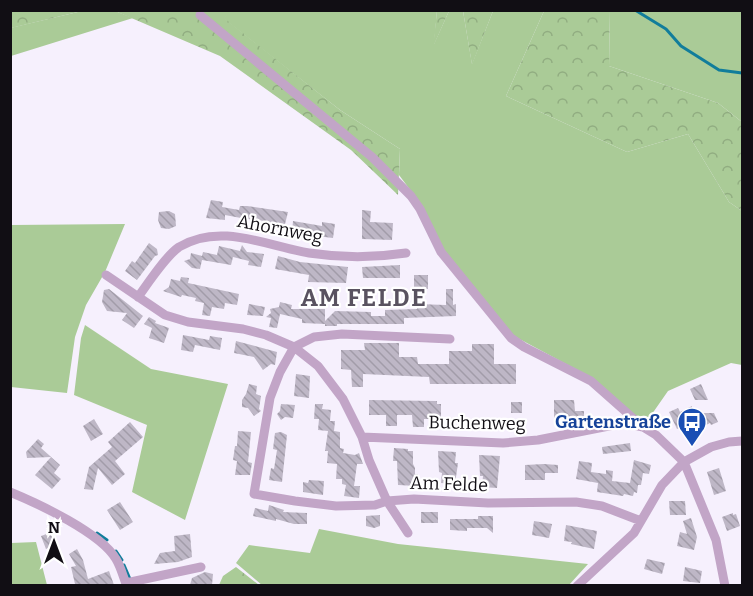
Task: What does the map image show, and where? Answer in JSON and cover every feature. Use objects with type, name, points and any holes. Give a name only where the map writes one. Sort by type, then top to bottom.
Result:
[{"type":"street","points":[[200,15],[372,157],[411,196],[420,208],[441,252],[511,338],[591,381],[643,428],[656,435],[684,462],[716,540],[725,585]]},
{"type":"street","name":"Ahornweg","points":[[138,297],[174,251],[194,240],[208,237],[241,237],[309,253],[345,257],[381,257],[406,253]]},
{"type":"street","points":[[106,275],[157,311],[180,321],[254,331],[294,347],[318,366],[337,388],[362,437],[369,460],[387,501],[408,532]]},
{"type":"street","points":[[294,347],[314,337],[342,334],[450,339]]},
{"type":"street","name":"Am Felde","points":[[294,347],[280,372],[270,398],[254,494],[336,506],[375,505],[387,501],[414,499],[480,502],[583,502],[611,508],[641,521]]},
{"type":"street","name":"Buchenweg","points":[[362,437],[503,443],[538,440],[624,423],[643,428]]},
{"type":"street","points":[[577,585],[634,533],[662,485],[684,462],[711,447],[742,441]]},
{"type":"street","points":[[10,492],[42,506],[101,541],[116,560],[126,584],[201,567]]},
{"type":"green space","points":[[11,10],[82,10],[82,11],[11,28]]},
{"type":"green space","points":[[233,10],[437,11],[434,44],[449,11],[463,11],[472,64],[493,11],[544,11],[506,96],[627,152],[688,134],[729,202],[742,211],[742,365],[731,363],[668,391],[645,424],[594,379],[512,335],[444,250],[423,207],[399,175],[400,149],[340,110],[223,18]]},
{"type":"green space","points":[[82,11],[115,11],[133,18],[11,56],[10,28]]},
{"type":"green space","points":[[115,11],[233,11],[224,18],[340,110],[400,149],[398,195],[351,150],[220,56]]},
{"type":"green space","points":[[437,11],[449,11],[433,47]]},
{"type":"green space","points":[[463,11],[493,11],[472,65]]},
{"type":"green space","points":[[544,11],[610,11],[609,66],[718,103],[742,122],[742,211],[729,202],[688,134],[627,152],[506,96]]},
{"type":"green space","points":[[610,11],[742,11],[742,122],[718,103],[609,66]]},
{"type":"green space","points":[[125,224],[105,272],[86,305],[75,337],[67,393],[11,387],[11,225]]},
{"type":"green space","points":[[85,325],[151,369],[228,384],[185,520],[132,492],[147,425],[74,395],[81,338]]},
{"type":"green space","points":[[319,529],[398,544],[588,564],[569,585],[263,586],[236,563],[249,545],[310,553]]},
{"type":"green space","points":[[36,542],[47,585],[11,585],[11,543]]},
{"type":"green space","points":[[236,567],[259,585],[219,585],[223,576]]},
{"type":"building","points":[[211,200],[223,202],[222,207],[239,210],[240,206],[247,206],[288,212],[285,224],[275,223],[275,226],[265,224],[265,221],[248,219],[244,222],[241,218],[225,215],[225,220],[206,218]]},
{"type":"building","points":[[362,210],[371,211],[370,222],[393,223],[392,240],[362,239]]},
{"type":"building","points":[[169,211],[175,214],[176,226],[169,229],[161,228],[158,220],[159,212]]},
{"type":"building","points":[[293,221],[322,226],[322,222],[335,224],[333,238],[292,233]]},
{"type":"building","points":[[149,243],[157,249],[158,255],[137,280],[125,271],[132,261],[135,263]]},
{"type":"building","points":[[242,245],[247,252],[264,254],[261,267],[248,265],[249,261],[233,257],[231,265],[202,260],[200,269],[192,268],[184,261],[190,259],[191,253],[202,256],[203,252],[217,255],[219,246],[240,251]]},
{"type":"building","points":[[278,256],[300,262],[348,267],[346,283],[308,282],[309,275],[275,269]]},
{"type":"building","points":[[400,265],[400,278],[363,278],[362,267]]},
{"type":"building","points":[[414,275],[428,275],[428,289],[414,287]]},
{"type":"building","points":[[181,277],[189,278],[188,283],[239,294],[237,305],[225,303],[224,309],[212,307],[210,316],[202,315],[204,303],[195,301],[196,298],[182,295],[181,297],[163,291],[169,287],[171,279],[180,281]]},
{"type":"building","points":[[109,289],[143,316],[134,328],[122,320],[127,313],[107,311],[102,302],[104,290]]},
{"type":"building","points":[[446,289],[453,289],[456,316],[404,318],[404,324],[325,326],[325,321],[335,311],[371,312],[371,316],[385,316],[385,310],[417,309],[417,304],[446,305]]},
{"type":"building","points":[[280,302],[292,305],[291,309],[325,309],[325,324],[302,323],[302,319],[280,314],[277,328],[269,327],[271,318],[266,317],[271,313],[270,309],[279,307]]},
{"type":"building","points":[[249,304],[265,307],[263,316],[247,315]]},
{"type":"building","points":[[149,317],[156,321],[155,323],[169,328],[164,343],[149,338],[152,328],[144,324]]},
{"type":"building","points":[[183,335],[209,340],[210,336],[222,338],[220,350],[195,345],[193,352],[181,350]]},
{"type":"building","points":[[236,341],[277,352],[275,365],[271,364],[263,370],[254,357],[234,353]]},
{"type":"building","points":[[364,343],[399,343],[399,357],[417,357],[418,364],[449,364],[449,351],[472,351],[472,344],[494,344],[494,364],[516,364],[516,384],[430,384],[429,377],[363,374],[363,387],[352,387],[351,370],[341,369],[341,350],[365,350]]},
{"type":"building","points":[[296,374],[310,376],[309,398],[294,396]]},
{"type":"building","points":[[249,384],[257,386],[256,394],[261,396],[259,409],[261,411],[254,416],[248,408],[242,407],[242,400]]},
{"type":"building","points":[[701,384],[708,400],[695,400],[690,389]]},
{"type":"building","points":[[369,400],[437,401],[437,404],[441,404],[441,419],[424,419],[424,427],[413,427],[412,415],[397,415],[397,426],[386,426],[386,415],[369,415]]},
{"type":"building","points":[[554,400],[574,400],[575,411],[584,411],[584,418],[554,420]]},
{"type":"building","points":[[511,402],[522,402],[522,413],[511,413]]},
{"type":"building","points":[[281,404],[295,405],[293,418],[285,417],[281,420],[277,414]]},
{"type":"building","points":[[315,404],[323,404],[322,409],[331,410],[330,421],[335,421],[334,431],[340,432],[340,448],[344,449],[343,453],[355,455],[359,453],[363,464],[357,464],[354,486],[360,486],[359,498],[344,496],[346,485],[342,484],[342,479],[336,479],[337,464],[327,463],[328,451],[325,451],[328,431],[318,430],[319,419],[314,419]]},
{"type":"building","points":[[692,406],[692,413],[714,413],[718,422],[700,428],[698,424],[693,427],[691,424],[677,429],[669,412],[678,408],[680,412]]},
{"type":"building","points":[[94,419],[103,434],[91,441],[83,426]]},
{"type":"building","points":[[130,422],[143,437],[115,461],[125,474],[112,485],[98,468],[93,490],[84,489],[89,467],[112,447],[108,442]]},
{"type":"building","points":[[238,431],[251,432],[248,462],[252,463],[250,475],[235,475],[237,461],[233,460]]},
{"type":"building","points":[[281,432],[287,435],[282,482],[269,480],[271,468],[274,469],[277,450],[273,449],[275,433]]},
{"type":"building","points":[[38,439],[44,444],[41,448],[60,465],[54,473],[61,479],[52,489],[35,475],[51,457],[27,458],[26,452]]},
{"type":"building","points":[[630,443],[631,451],[603,454],[602,447]]},
{"type":"building","points":[[394,448],[413,451],[415,474],[418,474],[417,486],[398,485],[397,461],[393,461]]},
{"type":"building","points":[[438,451],[456,452],[455,463],[458,463],[455,484],[441,483],[442,473],[439,472]]},
{"type":"building","points":[[479,455],[500,456],[497,488],[482,487],[483,476],[480,476]]},
{"type":"building","points":[[634,460],[651,465],[649,474],[643,473],[641,485],[638,485],[637,493],[634,492],[633,496],[597,492],[598,483],[576,479],[579,461],[592,463],[591,472],[606,474],[606,470],[613,471],[612,481],[630,483]]},
{"type":"building","points":[[525,465],[558,465],[558,473],[545,473],[545,480],[525,480]]},
{"type":"building","points":[[719,468],[726,491],[714,495],[707,472]]},
{"type":"building","points":[[309,480],[324,481],[323,495],[303,492],[303,482],[308,483]]},
{"type":"building","points":[[669,501],[685,501],[686,515],[670,515]]},
{"type":"building","points":[[120,502],[133,522],[120,530],[107,510]]},
{"type":"building","points":[[269,505],[284,510],[283,512],[307,513],[307,524],[294,524],[253,516],[255,508],[268,511]]},
{"type":"building","points":[[421,512],[438,512],[438,523],[421,523]]},
{"type":"building","points":[[733,513],[733,515],[736,514],[740,526],[727,531],[722,517]]},
{"type":"building","points":[[380,515],[380,526],[374,528],[366,526],[366,516]]},
{"type":"building","points":[[478,516],[493,516],[493,533],[487,528],[467,528],[467,531],[450,530],[450,519],[478,519]]},
{"type":"building","points":[[691,518],[697,537],[694,550],[677,546],[680,532],[687,534],[683,521]]},
{"type":"building","points":[[534,521],[552,524],[549,538],[532,535]]},
{"type":"building","points":[[566,525],[597,531],[594,549],[564,541]]},
{"type":"building","points":[[52,532],[57,544],[46,549],[41,536]]},
{"type":"building","points":[[190,534],[192,557],[178,562],[154,564],[160,553],[175,551],[174,536]]},
{"type":"building","points":[[77,549],[83,560],[88,579],[109,571],[114,585],[73,585],[75,584],[71,567],[76,566],[69,554]]},
{"type":"building","points":[[647,559],[665,563],[662,574],[644,569]]},
{"type":"building","points":[[685,567],[702,571],[700,583],[683,581]]},
{"type":"building","points":[[205,572],[213,574],[212,585],[190,585],[192,578]]},
{"type":"waterway","points":[[635,10],[666,29],[681,46],[719,70],[742,73]]},
{"type":"waterway","points":[[97,533],[107,540]]},
{"type":"waterway","points":[[116,551],[122,560]]},
{"type":"waterway","points":[[124,565],[130,579]]},
{"type":"place","name":"Gartenstraße","points":[[692,448]]},
{"type":"district","name":"AM FELDE","points":[[364,298]]}]
